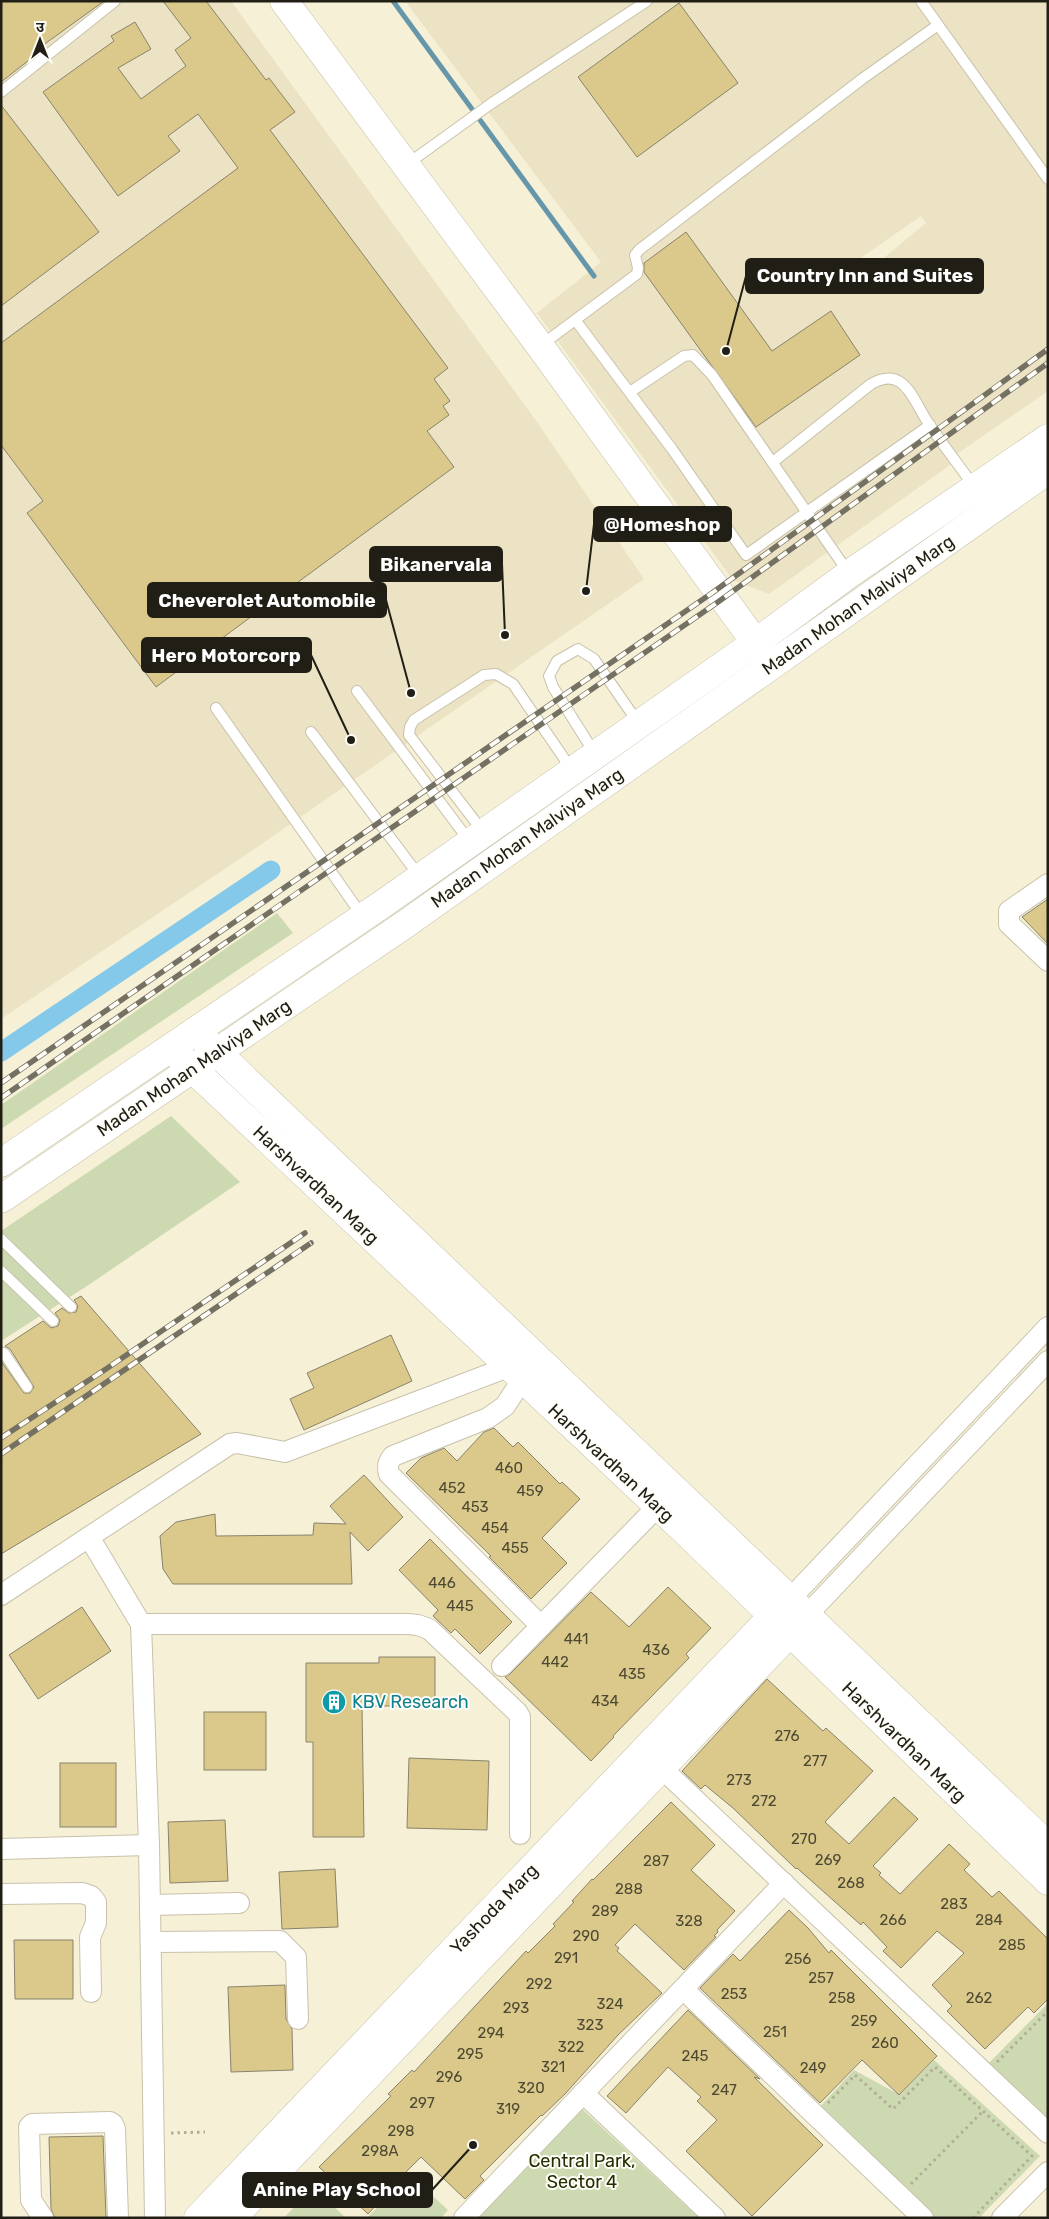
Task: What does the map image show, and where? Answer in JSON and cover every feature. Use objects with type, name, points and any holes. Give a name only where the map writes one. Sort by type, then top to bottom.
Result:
[{"type":"street","points":[[284,1],[540,346],[772,665]]},
{"type":"street","name":"Madan Mohan Malviya Marg","points":[[1,1163],[421,878],[755,643],[849,574],[1048,438]]},
{"type":"street","name":"Madan Mohan Malviya Marg","points":[[1,1199],[404,925],[1048,470]]},
{"type":"street","points":[[1048,884],[1009,911],[1009,924],[1048,962]]},
{"type":"street","name":"Harshvardhan Marg","points":[[195,1031],[789,1616],[1048,1881]]},
{"type":"street","name":"Harshvardhan Marg","points":[[170,1048],[515,1374],[658,1506],[789,1616],[1048,1846]]},
{"type":"street","points":[[789,1616],[1048,1326]]},
{"type":"street","points":[[789,1616],[1048,1361]]},
{"type":"street","points":[[1,1595],[230,1444],[237,1443],[285,1452],[515,1374]]},
{"type":"street","points":[[515,1374],[499,1411],[488,1418],[393,1456],[389,1460],[388,1467],[389,1474],[541,1626]]},
{"type":"street","points":[[502,1666],[658,1506]]},
{"type":"street","points":[[89,1537],[141,1624],[149,1845],[155,2218]]},
{"type":"street","name":"Yashoda Marg","points":[[232,2218],[653,1760],[789,1616]]},
{"type":"street","points":[[141,1624],[407,1624],[429,1629],[520,1716],[520,1834]]},
{"type":"street","points":[[653,1760],[1048,2133]]},
{"type":"street","name":"Yashoda Marg","points":[[198,2218],[653,1760]]},
{"type":"street","points":[[1,1849],[149,1845]]},
{"type":"street","points":[[464,2218],[784,1883]]},
{"type":"street","points":[[1,1894],[82,1893],[91,1896],[96,1902],[96,1923],[90,1937],[91,1992]]},
{"type":"street","points":[[150,1905],[239,1903]]},
{"type":"street","points":[[151,1942],[280,1941],[296,1957],[298,2019]]},
{"type":"street","points":[[683,1989],[923,2218]]},
{"type":"street","points":[[583,2094],[716,2218]]},
{"type":"street","points":[[43,2218],[31,2200],[29,2126],[32,2124],[110,2122],[115,2130],[118,2218]]},
{"type":"street","points":[[1002,2218],[1048,2172]]},
{"type":"lane","points":[[1,92],[115,1]]},
{"type":"lane","points":[[406,165],[492,103],[647,1]]},
{"type":"lane","points":[[921,1],[1048,179]]},
{"type":"lane","points":[[540,346],[637,274],[638,268],[635,255],[639,250],[846,91],[938,25]]},
{"type":"lane","points":[[576,321],[630,392],[746,555],[930,425]]},
{"type":"lane","points":[[630,392],[684,356],[693,355],[712,375],[849,574]]},
{"type":"lane","points":[[773,462],[871,384],[880,379],[890,378],[900,382],[908,391],[975,488]]},
{"type":"lane","points":[[596,755],[554,688],[549,676],[556,661],[578,650],[594,659],[640,724]]},
{"type":"lane","points":[[477,838],[410,735],[410,727],[414,720],[484,675],[496,674],[513,684],[573,771]]},
{"type":"lane","points":[[357,691],[477,838]]},
{"type":"lane","points":[[216,708],[364,917]]},
{"type":"lane","points":[[311,732],[421,878]]},
{"type":"lane","points":[[1,1239],[71,1307]]},
{"type":"lane","points":[[1,1271],[53,1321]]},
{"type":"lane","points":[[4,1354],[27,1386]]},
{"type":"path","points":[[1002,2070],[995,2064],[1048,2011]]},
{"type":"path","points":[[826,2106],[855,2075],[893,2109],[935,2066],[1032,2156],[973,2218]]},
{"type":"path","points":[[910,2184],[983,2112]]},
{"type":"path","points":[[153,2133],[205,2132]]},
{"type":"shaded area","points":[[1,1],[231,1],[537,422],[644,579],[250,852],[1,1019]]},
{"type":"shaded area","points":[[405,1],[1048,1],[1048,391],[957,454],[960,458],[769,594],[733,580],[537,313],[601,262]],"holes":[[[921,216],[926,223],[851,285],[842,271]]]},
{"type":"green space","points":[[277,913],[293,933],[1,1129],[1,1105]]},
{"type":"green space","points":[[171,1116],[240,1182],[87,1286],[1,1341],[1,1231]]},
{"type":"green space","points":[[1048,2003],[1048,2119],[987,2065]]},
{"type":"green space","points":[[934,2060],[1040,2156],[979,2218],[923,2218],[814,2113],[854,2070],[900,2095]]},
{"type":"green space","name":"Central Park, Sector 4","points":[[580,2107],[699,2218],[476,2218]]},
{"type":"green space","points":[[409,2174],[448,2210],[441,2218],[367,2218]]},
{"type":"green space","points":[[313,2187],[346,2218],[284,2218]]},
{"type":"building","points":[[1,1],[104,1],[31,54],[33,57],[1,82]]},
{"type":"building","points":[[163,1],[206,1],[266,80],[269,78],[295,112],[270,130],[448,368],[434,379],[450,401],[443,406],[449,415],[427,431],[454,467],[156,687],[27,513],[43,501],[1,445],[1,343],[238,168],[198,114],[168,136],[180,151],[118,196],[43,92],[114,41],[111,36],[135,22],[151,49],[118,68],[141,99],[186,66],[175,50],[191,38]]},
{"type":"building","points":[[679,3],[738,83],[637,157],[578,77]]},
{"type":"building","points":[[1,105],[99,232],[1,306]]},
{"type":"building","points":[[686,232],[772,351],[831,311],[860,355],[756,427],[644,272],[644,263]]},
{"type":"building","points":[[1048,899],[1048,944],[1022,917]]},
{"type":"building","points":[[81,1296],[201,1434],[1,1554],[1,1361],[24,1393],[30,1393],[34,1387],[10,1349],[5,1346],[43,1321],[51,1328],[58,1326],[60,1320],[55,1313],[62,1308],[69,1313],[76,1312],[78,1306],[74,1300]]},
{"type":"building","points":[[391,1335],[412,1381],[304,1430],[290,1399],[314,1388],[307,1373]]},
{"type":"building","points":[[494,1428],[513,1447],[518,1442],[560,1484],[562,1482],[580,1499],[542,1538],[567,1563],[531,1599],[489,1557],[491,1556],[406,1473],[421,1458],[444,1448],[457,1461],[484,1432]]},
{"type":"building","points":[[364,1475],[403,1517],[368,1551],[350,1532],[352,1584],[173,1584],[163,1569],[160,1536],[176,1522],[215,1514],[216,1536],[313,1535],[314,1523],[346,1524],[330,1506]]},
{"type":"building","points":[[430,1539],[512,1622],[480,1654],[455,1629],[451,1633],[433,1616],[438,1610],[399,1570]]},
{"type":"building","points":[[668,1587],[711,1628],[686,1654],[689,1658],[591,1761],[505,1677],[591,1592],[629,1627]]},
{"type":"building","points":[[82,1607],[111,1651],[38,1699],[9,1655]]},
{"type":"building","points":[[379,1657],[435,1657],[435,1706],[362,1706],[364,1837],[313,1837],[313,1742],[306,1742],[306,1663],[379,1663]]},
{"type":"building","points":[[767,1679],[823,1731],[826,1728],[873,1771],[825,1822],[849,1844],[894,1797],[918,1819],[873,1866],[881,1873],[879,1875],[900,1894],[949,1844],[970,1864],[964,1870],[992,1897],[999,1891],[1048,1939],[1048,1999],[1034,2013],[1028,2007],[985,2049],[947,2011],[952,2006],[932,1985],[964,1953],[937,1931],[901,1968],[883,1951],[887,1947],[863,1922],[861,1925],[796,1869],[733,1808],[705,1785],[701,1789],[682,1771]]},
{"type":"building","points":[[204,1712],[266,1712],[266,1770],[204,1770]]},
{"type":"building","points":[[409,1758],[489,1761],[487,1830],[407,1828]]},
{"type":"building","points":[[60,1763],[116,1763],[116,1827],[60,1827]]},
{"type":"building","points":[[671,1802],[715,1845],[691,1870],[735,1911],[717,1930],[718,1932],[714,1936],[716,1937],[684,1970],[635,1924],[615,1945],[619,1948],[617,1951],[662,1993],[618,2035],[565,2094],[541,2115],[480,2176],[484,2180],[465,2199],[421,2157],[390,2188],[368,2214],[319,2167],[391,2096],[388,2094],[412,2070],[414,2072],[526,1951],[528,1953],[555,1926],[553,1924],[592,1879]]},
{"type":"building","points":[[225,1820],[228,1881],[170,1883],[168,1822]]},
{"type":"building","points":[[335,1869],[338,1927],[282,1929],[279,1872]]},
{"type":"building","points":[[789,1910],[808,1928],[829,1953],[831,1950],[937,2056],[899,2095],[862,2060],[820,2103],[700,1988],[733,1954],[740,1961]]},
{"type":"building","points":[[14,1940],[73,1940],[73,1999],[15,1999]]},
{"type":"building","points":[[285,1985],[286,2019],[292,2029],[293,2070],[231,2072],[228,1987]]},
{"type":"building","points":[[688,2010],[760,2079],[754,2077],[823,2145],[752,2216],[686,2151],[717,2120],[697,2101],[701,2097],[668,2067],[626,2113],[607,2096]]},
{"type":"building","points":[[103,2136],[106,2218],[55,2218],[51,2209],[49,2137]]},
{"type":"waterway","points":[[393,1],[594,276]]},
{"type":"waterway","points":[[1,1052],[271,870]]},
{"type":"railway","points":[[1,1083],[712,593],[1048,349]]},
{"type":"railway","points":[[1,1098],[718,602],[1048,363]]},
{"type":"railway","points":[[1,1438],[305,1233]]},
{"type":"railway","points":[[1,1454],[311,1243]]},
{"type":"place","name":"Country Inn and Suites","points":[[726,351]]},
{"type":"place","name":"@Homeshop","points":[[586,591]]},
{"type":"place","name":"Bikanervala","points":[[505,635]]},
{"type":"place","name":"Cheverolet Automobile","points":[[411,693]]},
{"type":"place","name":"Hero Motorcorp","points":[[351,740]]},
{"type":"place","name":"KBV Research","points":[[334,1702]]},
{"type":"place","name":"Anine Play School","points":[[473,2145]]}]
